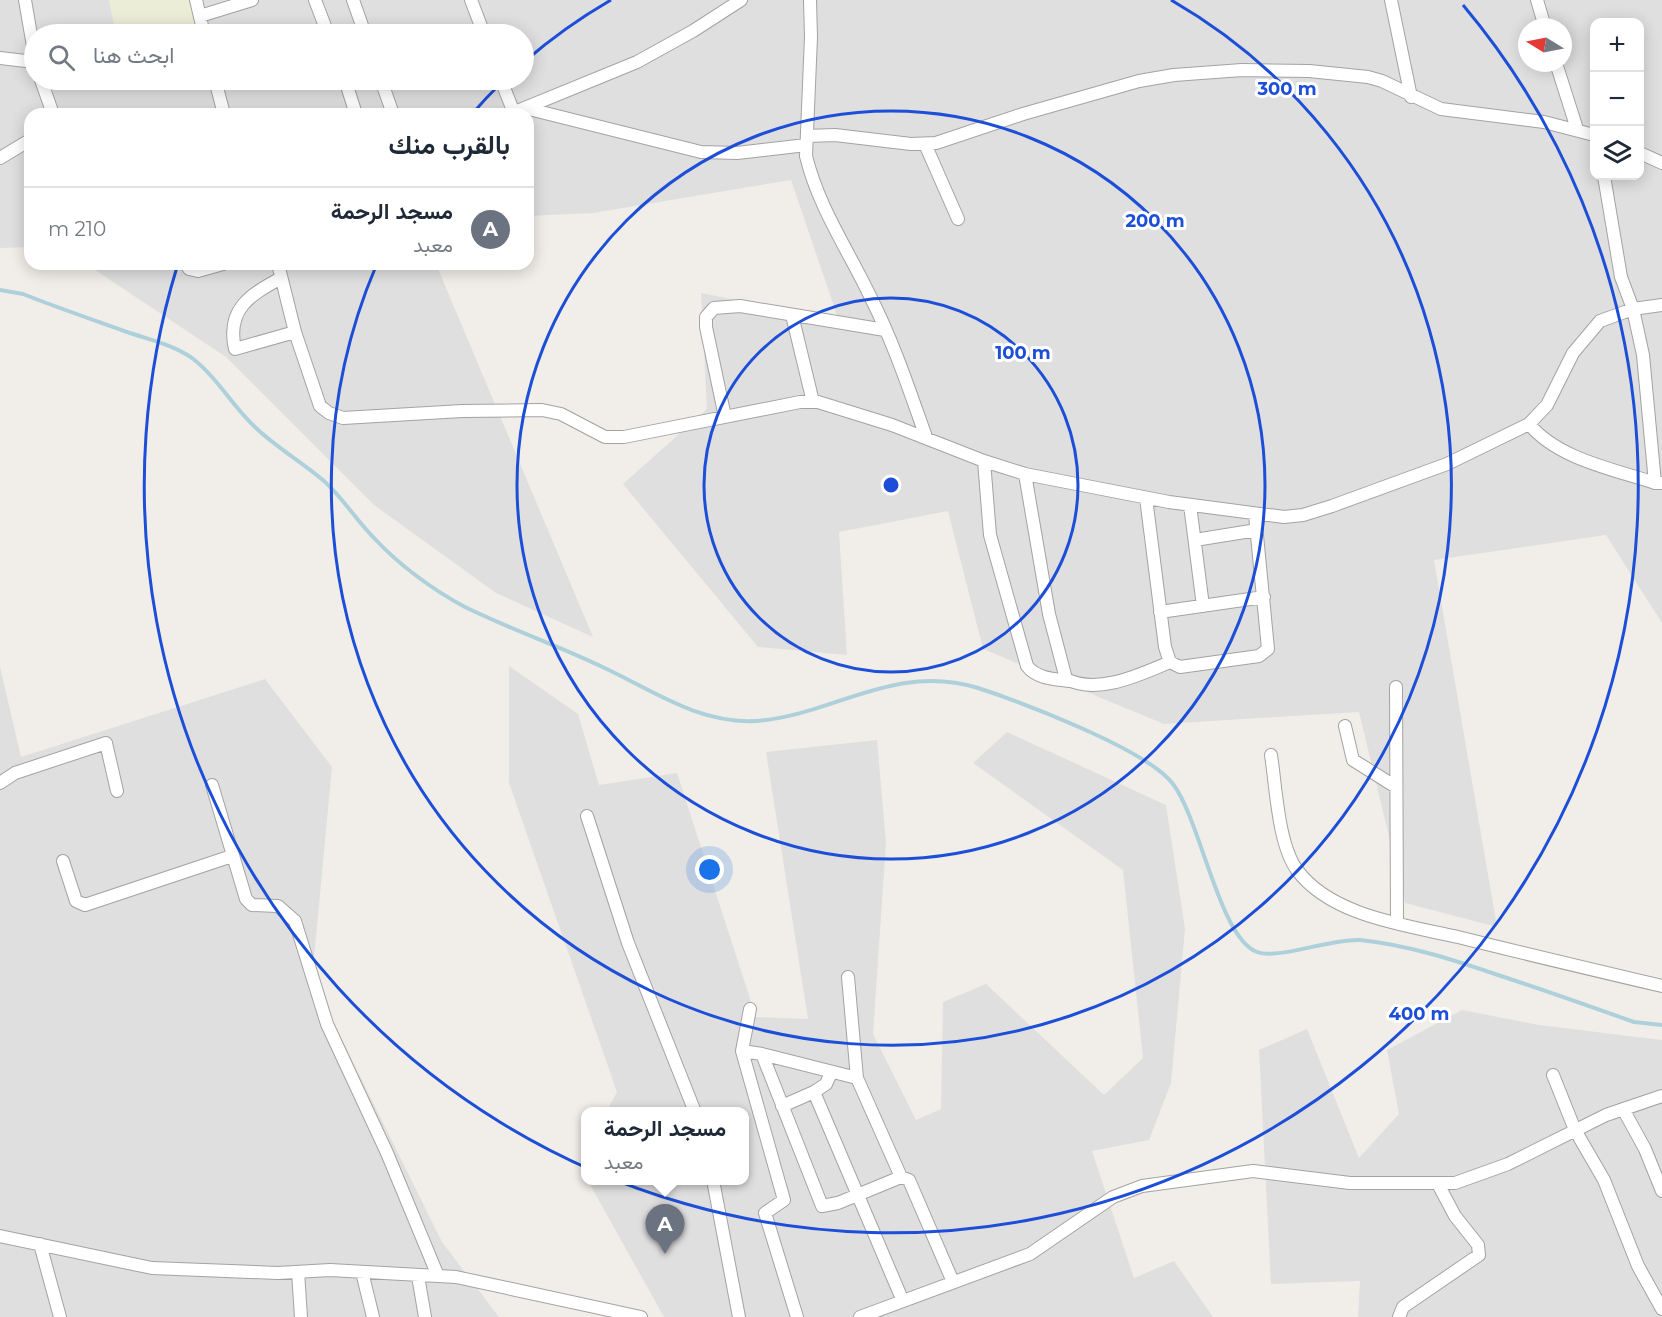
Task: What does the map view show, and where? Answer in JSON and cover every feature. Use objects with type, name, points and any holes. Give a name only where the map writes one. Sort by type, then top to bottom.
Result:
[{"type":"street","points":[[25,0],[29,24]]},
{"type":"street","points":[[196,0],[202,24]]},
{"type":"street","points":[[200,16],[251,0]]},
{"type":"street","points":[[315,0],[324,24]]},
{"type":"street","points":[[353,0],[361,24]]},
{"type":"street","points":[[471,0],[480,24]]},
{"type":"street","points":[[526,108],[637,62],[693,32],[741,0]]},
{"type":"street","points":[[810,0],[808,166],[831,223],[885,330],[926,437]]},
{"type":"street","points":[[1391,0],[1411,97]]},
{"type":"street","points":[[1537,0],[1542,18]]},
{"type":"street","points":[[0,58],[24,61]]},
{"type":"street","points":[[534,116],[701,152],[737,153],[835,135],[925,144],[1108,90],[1174,75],[1242,70],[1330,73],[1382,81],[1411,97],[1455,111],[1544,122],[1590,134]]},
{"type":"street","points":[[1559,72],[1577,129]]},
{"type":"street","points":[[45,90],[51,108]]},
{"type":"street","points":[[218,90],[222,108]]},
{"type":"street","points":[[348,90],[354,108]]},
{"type":"street","points":[[385,90],[391,108]]},
{"type":"street","points":[[506,90],[514,108]]},
{"type":"street","points":[[0,158],[24,144]]},
{"type":"street","points":[[925,144],[958,219]]},
{"type":"street","points":[[1644,155],[1662,163]]},
{"type":"street","points":[[1529,424],[1541,438],[1556,447],[1658,483],[1646,376],[1633,309],[1622,277],[1605,180]]},
{"type":"street","points":[[279,270],[295,332],[320,406],[329,413],[343,417],[462,411],[542,410],[561,414],[605,437],[624,437],[813,402],[837,407],[926,437],[984,461],[1025,474],[1146,498],[1255,515],[1294,516],[1332,506],[1446,464],[1529,424],[1547,405],[1573,353],[1600,321],[1633,309],[1662,305]]},
{"type":"street","points":[[281,278],[261,288],[244,302],[233,320],[235,349],[295,332]]},
{"type":"street","points":[[724,417],[706,327],[708,312],[724,305],[885,330]]},
{"type":"street","points":[[792,315],[813,402]]},
{"type":"street","points":[[984,461],[990,535],[1027,666],[1031,671],[1047,678],[1088,685],[1100,684],[1131,677],[1170,662],[1187,667],[1264,654],[1269,643],[1255,515]]},
{"type":"street","points":[[1025,474],[1059,660],[1066,679],[1070,681]]},
{"type":"street","points":[[1146,498],[1160,612],[1170,662]]},
{"type":"street","points":[[1191,505],[1203,606]]},
{"type":"street","points":[[1195,540],[1257,530]]},
{"type":"street","points":[[1160,612],[1264,597]]},
{"type":"street","points":[[1396,687],[1397,922]]},
{"type":"street","points":[[1345,726],[1353,760],[1396,787]]},
{"type":"street","points":[[0,783],[15,773],[106,743],[117,791]]},
{"type":"street","points":[[1271,755],[1285,838],[1295,868],[1305,881],[1335,901],[1397,922],[1662,986]]},
{"type":"street","points":[[212,785],[248,903],[278,906],[295,921],[327,1024],[387,1153],[438,1276]]},
{"type":"street","points":[[587,816],[628,944],[693,1107]]},
{"type":"street","points":[[63,861],[76,901],[85,905],[232,856]]},
{"type":"street","points":[[848,977],[857,1078],[901,1177]]},
{"type":"street","points":[[750,1009],[742,1051],[784,1200],[765,1213],[797,1317]]},
{"type":"street","points":[[742,1051],[857,1078]]},
{"type":"street","points":[[762,1054],[822,1206],[826,1207],[857,1196],[901,1177],[909,1180],[953,1282]]},
{"type":"street","points":[[782,1106],[826,1084],[831,1072]]},
{"type":"street","points":[[1553,1075],[1575,1130],[1604,1180],[1638,1266],[1662,1309]]},
{"type":"street","points":[[814,1092],[902,1299]]},
{"type":"street","points":[[868,1316],[902,1299],[1030,1254],[1113,1197],[1142,1186],[1253,1171],[1320,1181],[1438,1184],[1470,1179],[1623,1109],[1662,1096]]},
{"type":"street","points":[[1623,1109],[1645,1149],[1662,1191]]},
{"type":"street","points":[[1400,1317],[1403,1307],[1479,1255],[1478,1245],[1455,1216],[1438,1184]]},
{"type":"street","points":[[713,1185],[739,1317]]},
{"type":"street","points":[[0,1236],[152,1268],[362,1272],[473,1280],[641,1317]]},
{"type":"street","points":[[40,1244],[60,1317]]},
{"type":"street","points":[[298,1272],[301,1317]]},
{"type":"street","points":[[362,1272],[374,1317]]},
{"type":"street","points":[[418,1276],[425,1317]]},
{"type":"shaded area","points":[[0,0],[1662,0],[1662,623],[1606,535],[1434,560],[1497,927],[1405,903],[1359,712],[1164,724],[983,649],[948,511],[839,532],[847,655],[758,647],[623,484],[707,409],[701,293],[839,321],[791,180],[593,213],[534,216],[534,108],[24,108],[24,247],[0,248]]},
{"type":"shaded area","points":[[95,270],[439,270],[593,637],[496,593],[374,505],[226,357]]},
{"type":"shaded area","points":[[509,666],[578,714],[599,785],[677,773],[756,1017],[808,1019],[766,752],[877,740],[886,843],[873,1034],[916,1120],[941,1109],[943,1002],[986,984],[1104,1095],[1143,1058],[1123,870],[973,763],[1007,732],[1166,805],[1185,929],[1171,1083],[1149,1140],[1092,1151],[1134,1278],[1174,1261],[1213,1317],[664,1317],[590,1185],[749,1185],[749,1107],[609,1107],[617,1092],[509,783]]},
{"type":"shaded area","points":[[0,667],[21,757],[265,679],[332,767],[312,979],[442,1242],[499,1317],[0,1317]]},
{"type":"shaded area","points":[[1462,1010],[1539,1025],[1662,1040],[1662,1317],[1358,1317],[1360,1281],[1271,1284],[1259,1050],[1307,1029],[1359,1158],[1399,1114],[1387,1050]]},
{"type":"green space","points":[[109,0],[189,0],[195,24],[114,24]]},
{"type":"waterway","points":[[0,290],[23,294],[185,353],[209,374],[256,428],[324,481],[384,548],[429,585],[465,607],[596,664],[673,702],[713,717],[755,721],[783,717],[864,693],[918,681],[947,682],[978,688],[1023,704],[1112,742],[1159,771],[1173,784],[1193,824],[1221,902],[1232,925],[1244,942],[1257,952],[1278,953],[1348,940],[1396,945],[1465,964],[1634,1022],[1662,1025]]},
{"type":"place","name":"مسجد الرحمة","points":[[665,1254]]}]
